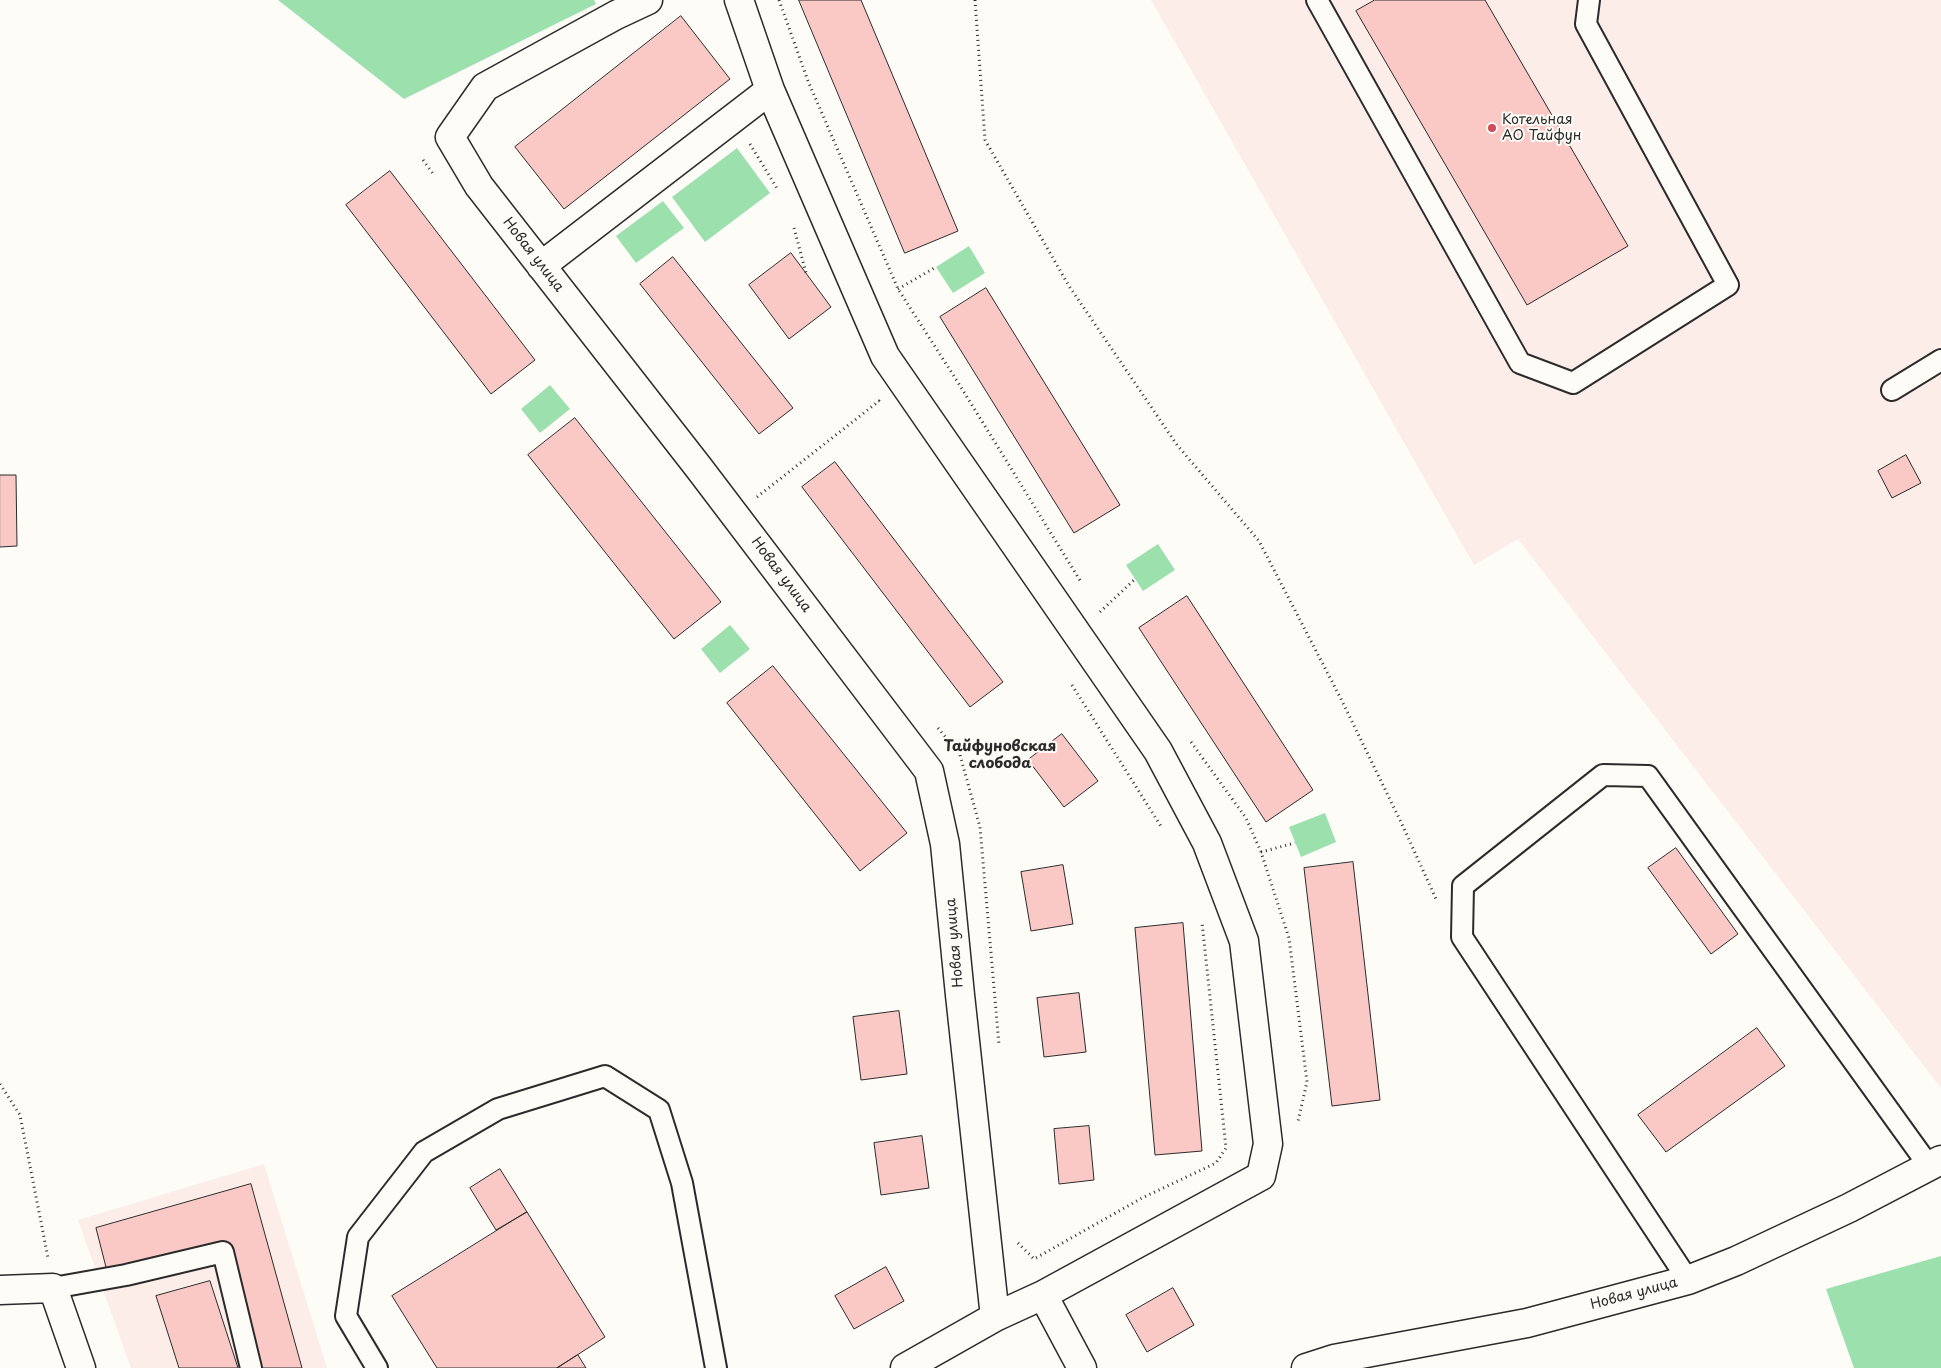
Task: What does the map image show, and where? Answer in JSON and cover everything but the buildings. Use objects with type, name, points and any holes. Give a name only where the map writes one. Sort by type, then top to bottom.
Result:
[{"type":"street","name":"Новая улица","points":[[648,0],[616,15],[485,87],[450,137],[479,186],[699,468],[929,771],[946,844],[960,995],[995,1317]]},
{"type":"street","points":[[739,0],[770,90],[885,356],[1158,751],[1207,843],[1244,941],[1268,1144],[1261,1176],[1043,1295],[995,1317],[905,1368]]},
{"type":"street","points":[[541,266],[770,90]]},
{"type":"street","name":"Новая улица","points":[[1306,1368],[1334,1359],[1527,1323],[1688,1280],[1831,1216],[1935,1163]]},
{"type":"street","points":[[0,1290],[54,1288],[81,1368]]},
{"type":"street","points":[[1043,1295],[1082,1368]]},
{"type":"lane","points":[[1317,0],[1520,363],[1572,383],[1728,285],[1586,24],[1589,0]]},
{"type":"lane","points":[[1892,390],[1941,360]]},
{"type":"lane","points":[[1688,1280],[1462,937],[1463,886],[1603,775],[1648,776],[1935,1163]]},
{"type":"lane","points":[[377,1368],[346,1316],[358,1236],[424,1152],[498,1109],[605,1076],[659,1110],[682,1183],[716,1368]]},
{"type":"lane","points":[[54,1288],[126,1275],[222,1252],[251,1368]]},
{"type":"path","points":[[975,0],[986,140],[1069,286],[1177,445],[1259,541],[1335,688],[1401,822],[1432,895],[1462,937]]},
{"type":"path","points":[[747,140],[780,195]]},
{"type":"path","points":[[423,160],[434,175]]},
{"type":"path","points":[[792,219],[806,273]]},
{"type":"path","points":[[898,289],[936,266]]},
{"type":"path","points":[[753,500],[878,401],[885,407]]},
{"type":"path","points":[[1100,612],[1135,579]]},
{"type":"path","points":[[1067,677],[1166,834]]},
{"type":"path","points":[[935,724],[960,755],[980,826],[999,1047]]},
{"type":"path","points":[[1261,852],[1295,843]]},
{"type":"path","points":[[1016,1234],[1018,1243],[1034,1259],[1142,1198],[1216,1163],[1226,1148],[1202,921]]},
{"type":"path","points":[[0,1084],[20,1115],[54,1288]]},
{"type":"shaded area","points":[[1151,0],[1941,0],[1941,1088],[1518,539],[1474,565]]},
{"type":"shaded area","points":[[264,1164],[327,1368],[131,1368],[78,1220]]},
{"type":"green space","points":[[278,0],[594,0],[596,4],[404,99]]},
{"type":"green space","points":[[737,148],[770,193],[705,242],[672,197]]},
{"type":"green space","points":[[663,201],[684,228],[636,263],[616,236]]},
{"type":"green space","points":[[969,246],[985,273],[953,293],[936,267]]},
{"type":"green space","points":[[550,385],[570,409],[540,433],[521,409]]},
{"type":"green space","points":[[1158,544],[1175,570],[1143,591],[1126,565]]},
{"type":"green space","points":[[730,625],[750,649],[720,673],[701,649]]},
{"type":"green space","points":[[1325,813],[1336,842],[1301,857],[1289,827]]},
{"type":"green space","points":[[1941,1256],[1941,1368],[1854,1368],[1826,1289]]},
{"type":"place","name":"Котельная АО Тайфун","points":[[1492,128]]},
{"type":"district","name":"Тайфуновская слобода","points":[[1000,756]]}]
